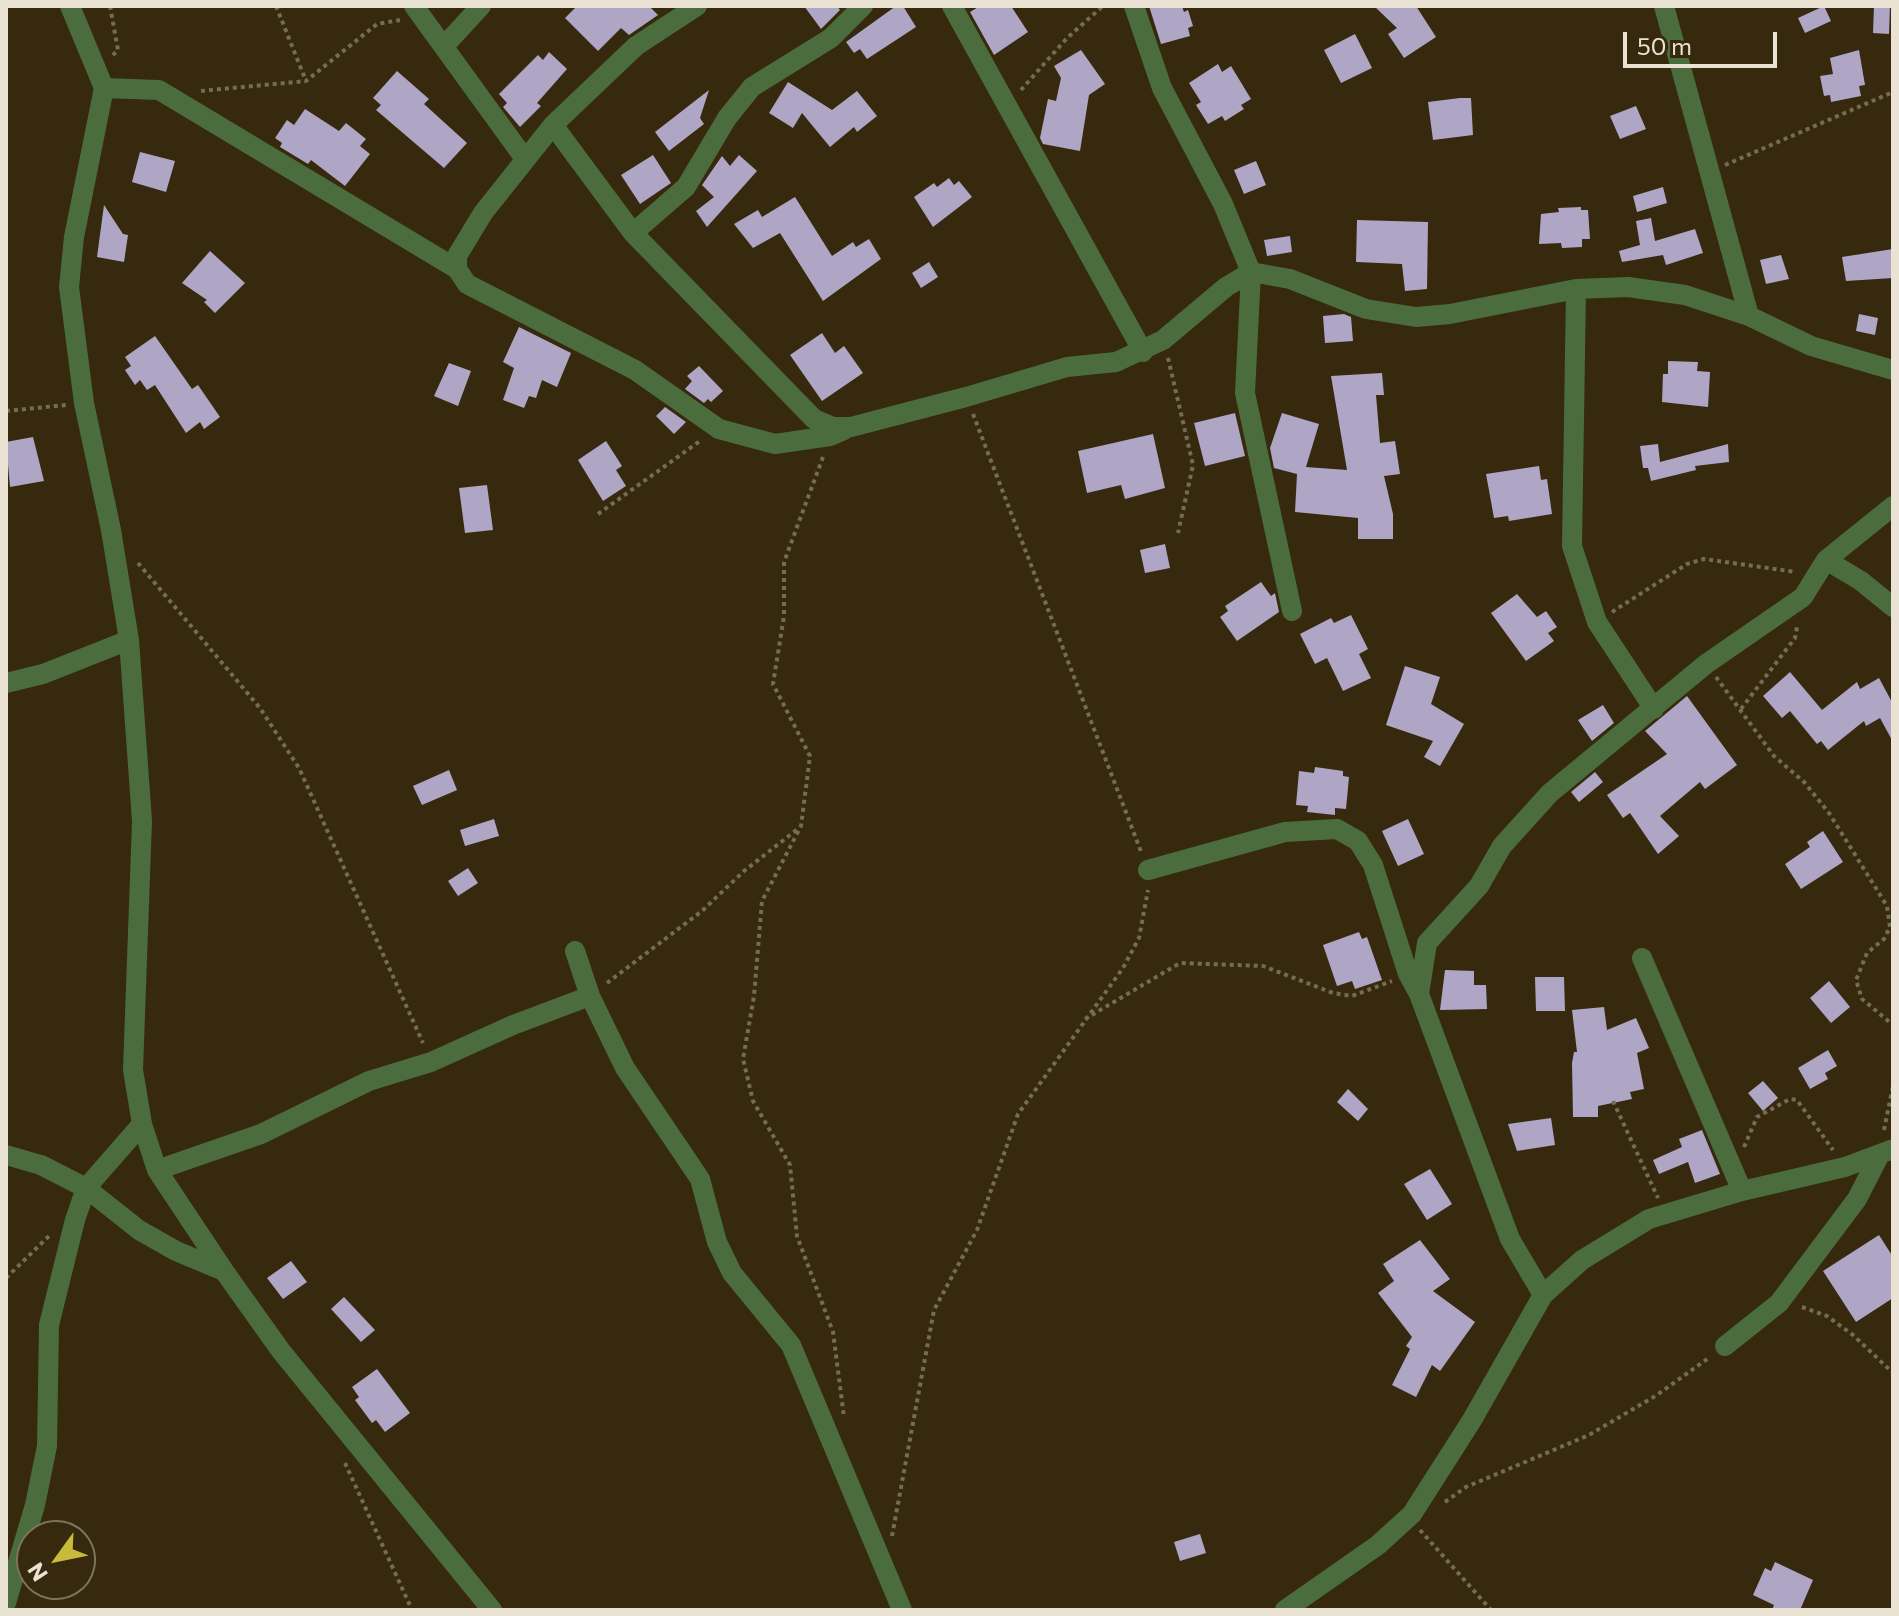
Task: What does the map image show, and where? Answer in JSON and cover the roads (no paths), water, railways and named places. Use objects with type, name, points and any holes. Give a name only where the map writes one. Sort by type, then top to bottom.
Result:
[{"type":"street","points":[[70,6],[102,79],[74,237],[69,287],[84,403],[111,530],[129,640],[142,821],[133,1070],[142,1124],[157,1170],[281,1351],[492,1610]]},
{"type":"street","points":[[445,45],[481,6]]},
{"type":"street","points":[[457,269],[457,256],[470,235],[553,125],[636,46],[697,6]]},
{"type":"street","points":[[633,233],[686,187],[727,118],[752,87],[831,38],[863,6]]},
{"type":"street","points":[[952,6],[1143,352]]},
{"type":"street","points":[[1134,6],[1162,88],[1223,204],[1251,272],[1245,393],[1292,611]]},
{"type":"street","points":[[1664,6],[1749,316]]},
{"type":"street","points":[[418,11],[525,159]]},
{"type":"street","points":[[102,79],[159,90],[457,269],[467,284],[635,370],[719,429],[775,444],[830,436],[851,427],[1067,367],[1116,362],[1163,340],[1226,287],[1251,272],[1290,279],[1366,309],[1416,317],[1450,314],[1576,289],[1628,287],[1685,295],[1749,316],[1811,346],[1893,370]]},
{"type":"street","points":[[553,125],[633,233],[814,419],[833,427],[851,427]]},
{"type":"street","points":[[1576,289],[1572,546],[1597,622],[1654,709]]},
{"type":"street","points":[[1419,994],[1427,943],[1479,886],[1502,846],[1550,793],[1706,664],[1803,597],[1820,568],[1893,506]]},
{"type":"street","points":[[1820,568],[1861,581],[1893,607]]},
{"type":"street","points":[[6,683],[43,674],[129,640]]},
{"type":"street","points":[[1148,870],[1285,832],[1337,829],[1358,841],[1373,865],[1408,974],[1419,994],[1510,1239],[1543,1295]]},
{"type":"street","points":[[575,951],[590,996],[625,1068],[700,1179],[717,1242],[732,1273],[791,1345],[882,1569],[902,1610]]},
{"type":"street","points":[[1642,958],[1738,1185]]},
{"type":"street","points":[[157,1170],[261,1134],[369,1081],[431,1062],[513,1025],[590,996]]},
{"type":"street","points":[[6,1603],[35,1505],[47,1446],[49,1325],[75,1220],[86,1188],[142,1124]]},
{"type":"street","points":[[1285,1610],[1378,1545],[1412,1514],[1472,1420],[1543,1295],[1610,1239],[1738,1185],[1845,1167],[1886,1153]]},
{"type":"street","points":[[1725,1346],[1779,1303],[1857,1199],[1886,1153]]},
{"type":"street","points":[[6,1155],[41,1165],[86,1188],[139,1230],[176,1251],[224,1271]]}]
